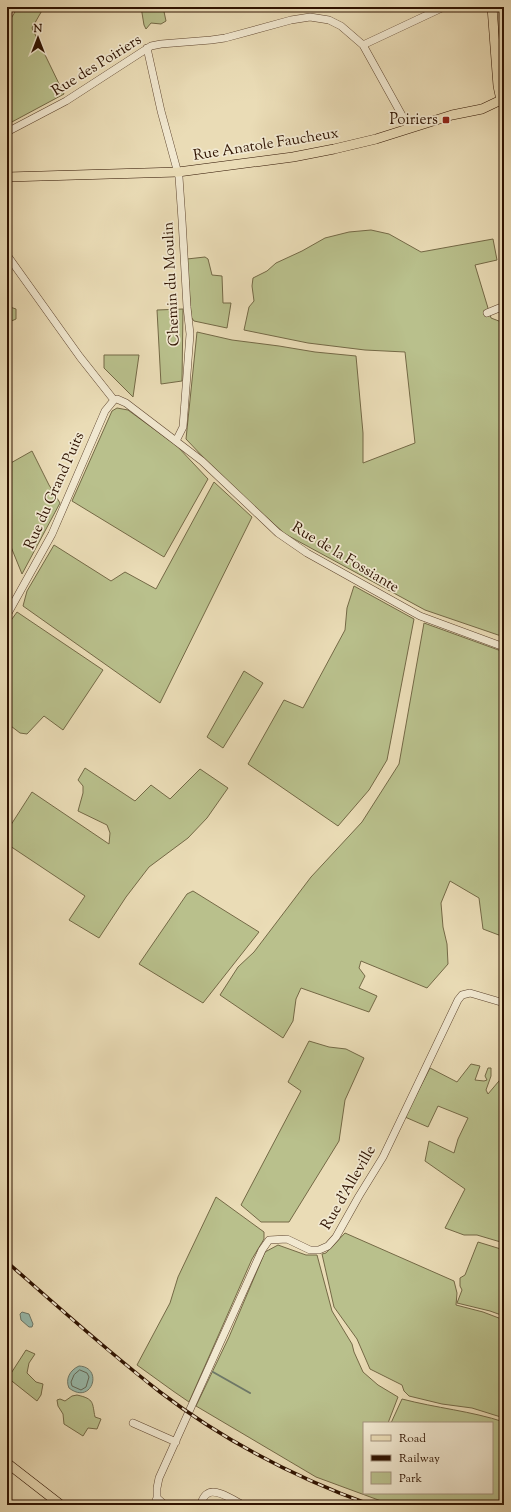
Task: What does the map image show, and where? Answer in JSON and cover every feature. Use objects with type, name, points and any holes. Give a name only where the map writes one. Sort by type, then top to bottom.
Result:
[{"type":"main road","name":"Rue Anatole Faucheux","points":[[7,177],[178,172],[293,157],[334,150],[452,115],[482,109],[503,100],[498,86],[492,7]]},
{"type":"main road","points":[[7,1463],[61,1505]]},
{"type":"street","points":[[364,45],[444,7]]},
{"type":"street","name":"Rue des Poiriers","points":[[7,132],[66,101],[147,48],[160,44],[225,38],[292,20],[310,17],[320,17],[341,26],[364,45],[409,128]]},
{"type":"street","name":"Chemin du Moulin","points":[[147,48],[161,111],[178,172],[182,220],[190,334],[183,427],[176,441]]},
{"type":"street","points":[[7,255],[75,351],[114,400],[126,403],[176,441]]},
{"type":"street","points":[[487,313],[504,306]]},
{"type":"street","name":"Rue du Grand Puits","points":[[7,615],[52,534],[105,411],[114,400]]},
{"type":"street","name":"Rue de la Fossiante","points":[[176,441],[202,461],[278,533],[307,553],[415,614],[504,647]]},
{"type":"street","name":"Rue d'Alleville","points":[[154,1503],[159,1478],[262,1250],[269,1240],[287,1239],[310,1250],[320,1250],[328,1246],[336,1237],[383,1157],[458,1000],[462,995],[470,994],[504,1003]]},
{"type":"street","points":[[133,1423],[176,1442]]},
{"type":"street","points":[[200,1505],[207,1494],[219,1492],[243,1505]]},
{"type":"street","points":[[154,1503],[165,1505]]},
{"type":"green space","points":[[18,7],[44,7],[32,28],[64,94],[10,123],[7,121],[7,25]]},
{"type":"green space","points":[[141,7],[163,7],[166,21],[161,24],[151,23],[146,29]]},
{"type":"green space","points":[[371,230],[389,234],[421,252],[493,239],[497,260],[475,265],[491,318],[504,323],[504,637],[425,610],[285,534],[223,478],[186,439],[197,332],[232,340],[315,352],[356,356],[363,433],[363,463],[415,443],[405,352],[365,350],[308,343],[244,330],[249,307],[254,301],[252,286],[253,278],[267,271],[276,263],[325,238],[349,232]]},
{"type":"green space","points":[[205,257],[208,259],[212,275],[222,276],[223,303],[231,303],[227,328],[194,321],[191,317],[187,259]]},
{"type":"green space","points":[[7,306],[16,309],[16,319],[7,323]]},
{"type":"green space","points":[[183,309],[182,381],[161,384],[157,310]]},
{"type":"green space","points":[[104,355],[139,355],[133,397],[104,368]]},
{"type":"green space","points":[[117,408],[128,410],[177,446],[208,479],[164,557],[72,501],[112,411]]},
{"type":"green space","points":[[32,451],[60,503],[22,574],[7,537],[7,461],[9,464]]},
{"type":"green space","points":[[214,482],[252,517],[160,703],[23,606],[27,591],[54,545],[111,581],[125,572],[156,589]]},
{"type":"green space","points":[[354,586],[414,619],[387,760],[369,790],[338,826],[248,764],[284,700],[303,708],[345,630],[347,608]]},
{"type":"green space","points":[[17,612],[103,670],[63,730],[44,716],[27,734],[20,733],[7,723],[7,697],[10,691],[7,688],[7,626]]},
{"type":"green space","points":[[424,623],[504,652],[504,937],[483,929],[479,898],[450,881],[441,903],[443,927],[447,944],[448,964],[427,988],[361,961],[359,968],[365,976],[359,988],[377,996],[369,1012],[301,988],[296,999],[293,1021],[283,1038],[220,995],[238,967],[254,952],[311,877],[362,822],[399,764]]},
{"type":"green space","points":[[244,671],[263,683],[223,748],[207,737]]},
{"type":"green space","points":[[85,768],[135,801],[151,785],[170,799],[200,769],[228,788],[207,818],[188,838],[149,867],[126,897],[99,938],[69,920],[85,896],[7,844],[7,831],[32,792],[109,844],[110,833],[107,825],[78,811],[83,793],[83,786],[78,780]]},
{"type":"green space","points":[[193,891],[259,932],[203,1003],[139,964],[187,894]]},
{"type":"green space","points":[[309,1041],[329,1047],[346,1049],[364,1058],[345,1100],[339,1141],[289,1222],[261,1222],[241,1205],[301,1091],[288,1082]]},
{"type":"green space","points":[[471,1064],[480,1066],[475,1080],[487,1080],[485,1076],[488,1068],[491,1068],[491,1076],[486,1090],[488,1094],[504,1075],[504,1243],[477,1235],[464,1235],[445,1228],[465,1189],[425,1161],[429,1141],[454,1153],[458,1139],[468,1118],[438,1106],[428,1127],[405,1117],[430,1068],[457,1082]]},
{"type":"green space","points":[[216,1197],[264,1232],[264,1239],[252,1259],[189,1402],[137,1365],[170,1303],[178,1277]]},
{"type":"green space","points":[[345,1233],[454,1281],[457,1293],[456,1305],[483,1312],[504,1320],[504,1418],[472,1408],[442,1404],[409,1396],[404,1391],[402,1385],[370,1369],[357,1339],[334,1307],[322,1254],[326,1253]]},
{"type":"green space","points":[[478,1242],[504,1250],[504,1316],[457,1303],[462,1290],[460,1286],[460,1278],[465,1275]]},
{"type":"green space","points":[[278,1245],[306,1255],[317,1255],[332,1311],[352,1344],[363,1372],[378,1385],[398,1397],[388,1422],[363,1422],[363,1494],[493,1494],[493,1422],[391,1422],[402,1399],[479,1415],[504,1422],[504,1505],[392,1505],[316,1477],[196,1406],[229,1337],[265,1252]]},
{"type":"green space","points":[[26,1350],[35,1354],[29,1363],[27,1373],[36,1382],[43,1384],[41,1395],[37,1401],[8,1378]]},
{"type":"green space","points":[[77,1395],[87,1398],[92,1402],[95,1417],[101,1419],[97,1429],[88,1428],[83,1436],[64,1424],[63,1414],[58,1406],[57,1400],[60,1399],[65,1401],[72,1396]]},
{"type":"water","points":[[22,1312],[29,1314],[33,1324],[32,1327],[29,1327],[21,1320],[20,1314]]},
{"type":"water","points":[[79,1366],[87,1368],[91,1372],[93,1378],[89,1389],[84,1392],[77,1392],[69,1388],[68,1385],[69,1375]]},
{"type":"waterway","points":[[213,1372],[250,1393]]},
{"type":"railway","points":[[7,1262],[121,1361],[184,1410],[235,1442],[288,1470],[315,1483],[371,1505]]},
{"type":"place","name":"Poiriers","points":[[446,120]]}]
